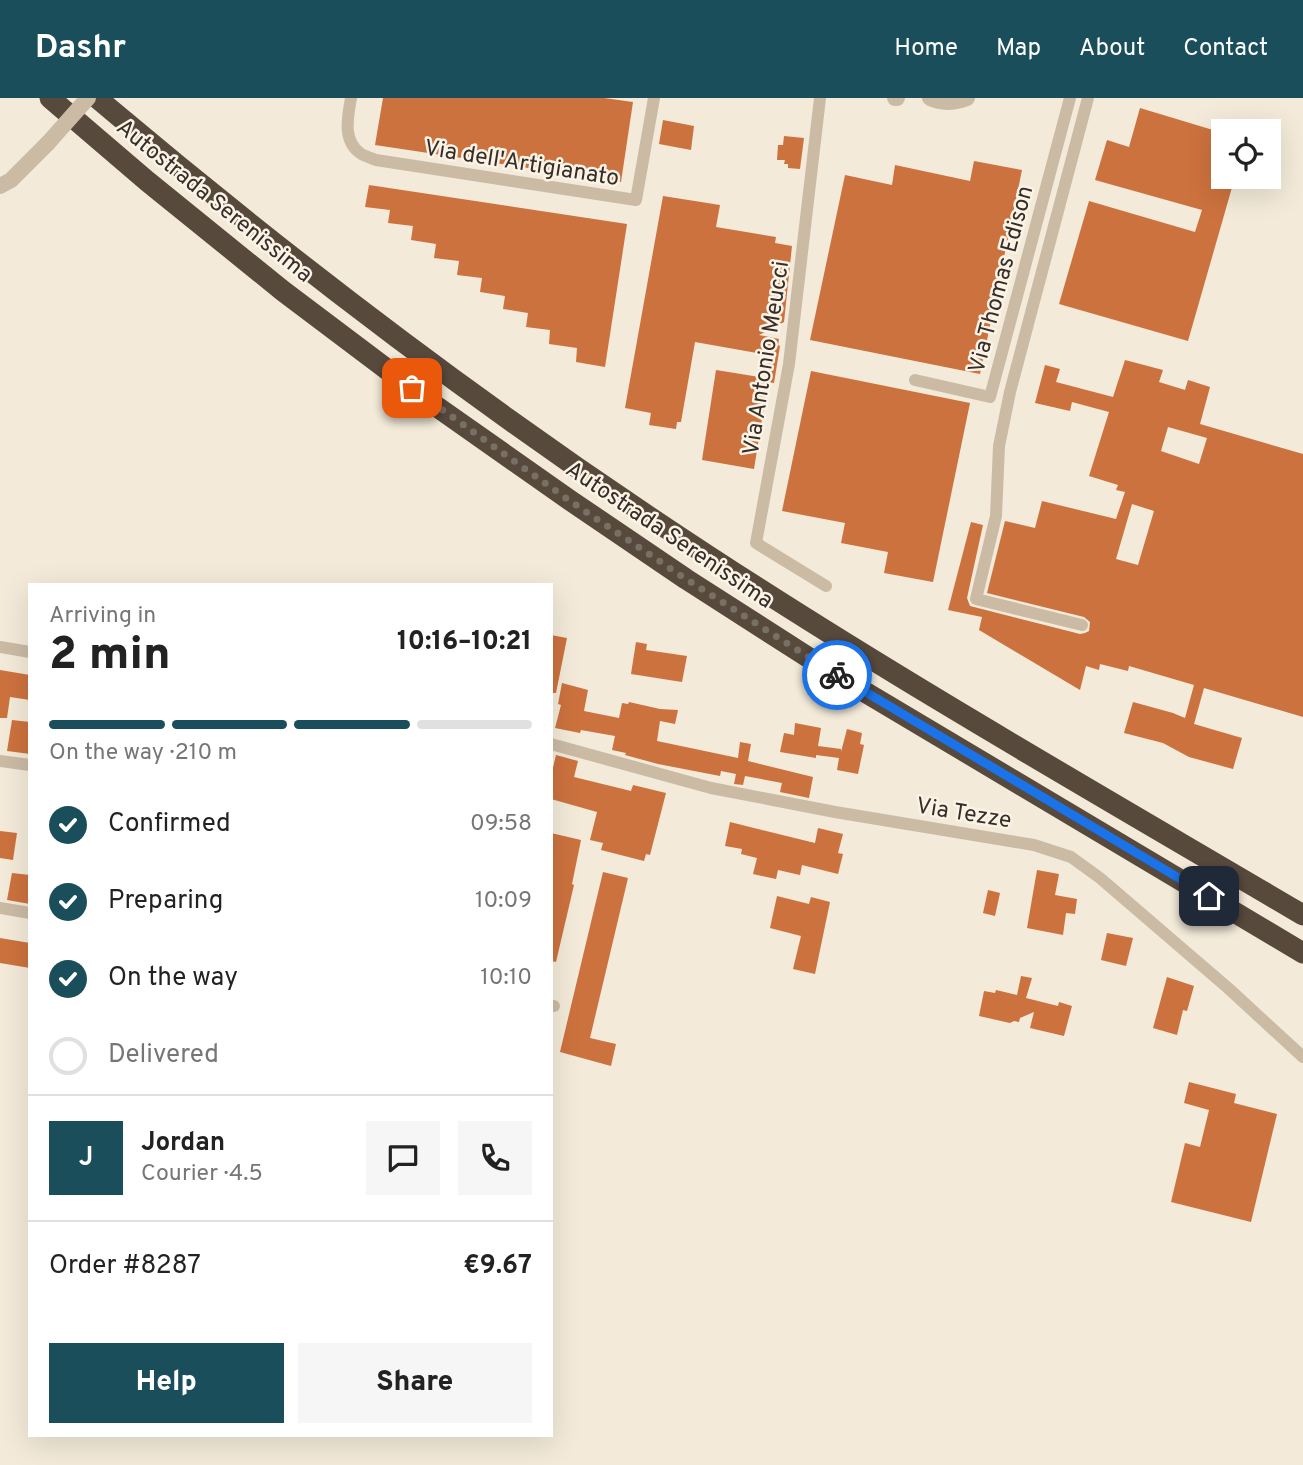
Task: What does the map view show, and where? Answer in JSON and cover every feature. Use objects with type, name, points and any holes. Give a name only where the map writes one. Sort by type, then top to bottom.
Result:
[{"type":"highway","name":"Autostrada Serenissima","points":[[50,98],[283,291],[433,404],[570,501],[828,670],[1303,953]]},
{"type":"highway","name":"Autostrada Serenissima","points":[[97,98],[308,270],[448,376],[587,475],[842,641],[1303,915]]},
{"type":"street","points":[[0,186],[11,180],[48,143],[88,98]]},
{"type":"street","name":"Via dell'Artigianato","points":[[351,98],[347,122],[348,139],[358,152],[376,160],[636,200],[654,98]]},
{"type":"street","name":"Via Antonio Meucci","points":[[820,98],[789,364],[756,542],[826,586]]},
{"type":"street","points":[[930,98],[953,103],[967,98]]},
{"type":"street","name":"Via Thomas Edison","points":[[915,380],[990,397],[1070,98]]},
{"type":"street","points":[[1082,625],[976,599],[996,516],[999,446],[1010,392],[1088,98]]},
{"type":"street","points":[[0,647],[28,652]]},
{"type":"street","name":"Via Tezze","points":[[553,745],[711,788],[1034,845],[1071,856],[1100,877],[1303,1057]]},
{"type":"street","points":[[0,761],[28,765]]},
{"type":"street","points":[[0,908],[28,913]]},
{"type":"building","points":[[383,98],[604,98],[633,102],[621,182],[375,145]]},
{"type":"building","points":[[1140,108],[1211,129],[1211,189],[1232,189],[1188,341],[1059,304],[1089,201],[1195,232],[1202,210],[1095,180],[1107,140],[1129,147]]},
{"type":"building","points":[[663,120],[694,126],[691,150],[659,144]]},
{"type":"building","points":[[784,136],[804,138],[800,169],[788,168],[788,164],[784,164],[785,160],[777,160],[778,145],[783,145]]},
{"type":"building","points":[[974,161],[1022,170],[980,374],[810,340],[845,175],[892,185],[895,165],[970,181]]},
{"type":"building","points":[[369,185],[627,224],[605,367],[576,362],[577,348],[549,344],[550,330],[526,327],[528,313],[503,309],[505,296],[480,292],[482,278],[457,275],[459,261],[434,258],[436,244],[411,240],[413,226],[388,223],[390,210],[365,207]]},
{"type":"building","points":[[663,196],[720,205],[716,227],[776,237],[775,243],[792,246],[784,322],[759,335],[779,339],[780,346],[774,383],[768,382],[754,469],[702,460],[716,370],[766,378],[768,355],[695,342],[681,422],[677,422],[676,429],[649,425],[651,413],[625,408]]},
{"type":"building","points":[[1125,360],[1163,370],[1159,382],[1185,390],[1188,380],[1210,387],[1200,424],[1303,454],[1303,717],[1204,688],[1194,724],[1242,738],[1233,769],[1189,757],[1163,743],[1124,733],[1133,702],[1185,718],[1194,685],[1129,666],[1128,671],[1100,664],[1099,670],[1086,666],[1080,690],[979,630],[982,617],[948,610],[971,522],[983,525],[967,598],[970,606],[1080,634],[1089,631],[1090,622],[1084,617],[987,593],[1005,521],[1035,528],[1042,501],[1116,519],[1125,492],[1116,490],[1118,485],[1089,476],[1109,412],[1072,402],[1070,411],[1035,403],[1045,365],[1060,369],[1056,382],[1113,397]],"holes":[[[1168,427],[1207,438],[1199,464],[1161,451]],[[1132,504],[1154,511],[1138,565],[1116,559]]]},
{"type":"building","points":[[811,371],[970,403],[933,582],[884,573],[888,552],[841,543],[845,523],[782,511]]},
{"type":"building","points":[[553,635],[567,638],[556,693],[553,693]]},
{"type":"building","points":[[636,642],[647,644],[646,650],[687,656],[682,682],[631,674]]},
{"type":"building","points":[[0,670],[28,675],[28,700],[10,697],[7,718],[0,718]]},
{"type":"building","points":[[562,683],[588,690],[584,711],[619,718],[622,703],[629,702],[678,710],[675,724],[660,721],[657,741],[738,758],[740,742],[751,744],[748,761],[813,777],[809,798],[780,792],[782,783],[745,776],[743,785],[734,784],[736,774],[721,771],[720,776],[625,755],[626,753],[612,750],[615,736],[555,728],[561,705],[558,704]]},
{"type":"building","points":[[12,720],[28,722],[28,754],[7,751]]},
{"type":"building","points":[[795,723],[821,728],[818,746],[841,749],[841,752],[847,729],[862,733],[860,744],[864,745],[858,774],[837,770],[839,758],[816,755],[816,758],[780,752],[784,733],[794,735]]},
{"type":"building","points":[[556,755],[578,761],[574,777],[631,791],[633,785],[666,793],[650,855],[646,854],[644,861],[601,850],[603,843],[590,840],[597,812],[553,800],[553,768]]},
{"type":"building","points":[[730,822],[815,843],[818,828],[843,834],[838,853],[843,854],[838,874],[802,865],[800,875],[778,870],[776,879],[753,874],[757,858],[741,854],[742,849],[725,846]]},
{"type":"building","points":[[0,831],[17,833],[13,860],[0,858]]},
{"type":"building","points":[[553,833],[581,840],[572,884],[574,885],[556,962],[553,961]]},
{"type":"building","points":[[1037,870],[1059,874],[1055,895],[1077,899],[1075,914],[1066,913],[1063,935],[1027,928]]},
{"type":"building","points":[[603,872],[628,878],[590,1038],[616,1044],[611,1066],[560,1052]]},
{"type":"building","points":[[12,873],[28,875],[28,904],[7,900]]},
{"type":"building","points":[[988,890],[1000,893],[995,916],[983,913]]},
{"type":"building","points":[[777,896],[809,904],[811,897],[830,902],[815,974],[793,969],[801,936],[770,928]]},
{"type":"building","points":[[1107,933],[1133,938],[1126,966],[1101,960]]},
{"type":"building","points":[[0,938],[28,943],[28,968],[0,963]]},
{"type":"building","points":[[1021,976],[1032,978],[1026,998],[1058,1006],[1059,1002],[1072,1006],[1064,1036],[1030,1028],[1034,1012],[1020,1018],[1019,1022],[1010,1023],[979,1016],[984,991],[995,993],[996,990],[1017,995]]},
{"type":"building","points":[[1167,977],[1194,986],[1187,1011],[1183,1010],[1177,1035],[1153,1028]]},
{"type":"building","points":[[1189,1082],[1236,1094],[1234,1103],[1277,1114],[1251,1222],[1171,1202],[1185,1143],[1200,1147],[1209,1110],[1184,1103]]},
{"type":"way so far","points":[[412,388],[570,501],[837,675]]},
{"type":"route","points":[[837,675],[1209,896]]}]
